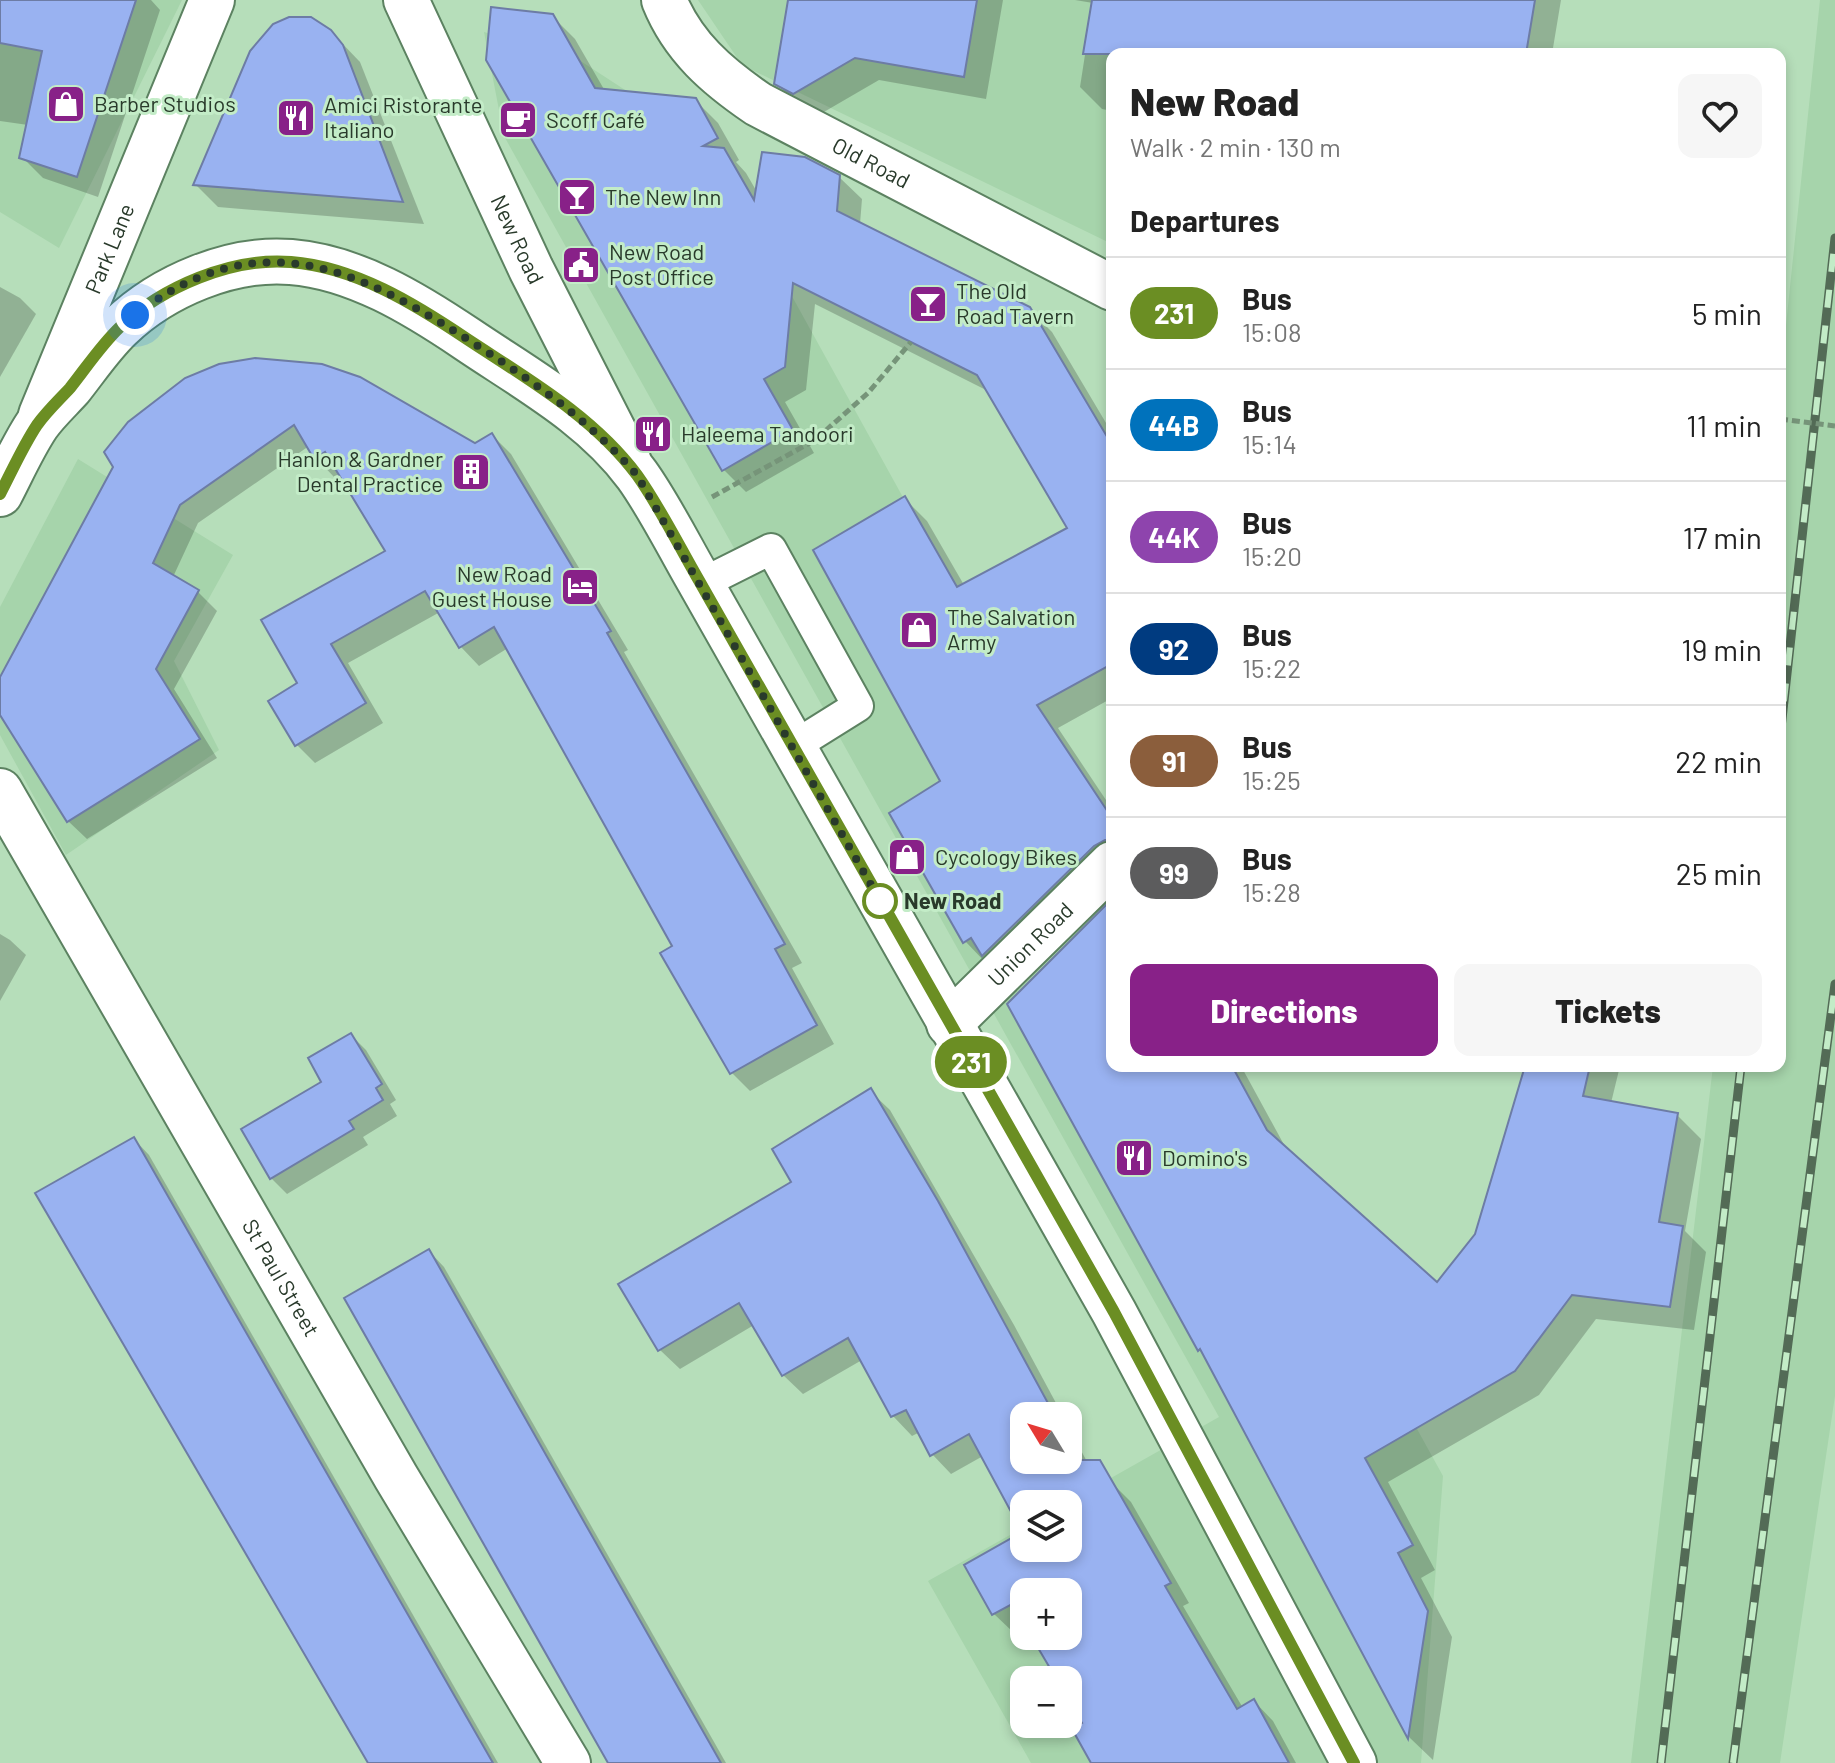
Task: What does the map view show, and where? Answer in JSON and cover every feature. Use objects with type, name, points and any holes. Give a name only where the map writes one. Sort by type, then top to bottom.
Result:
[{"type":"main road","name":"Park Lane","points":[[0,494],[37,425],[212,0]]},
{"type":"main road","name":"New Road","points":[[406,0],[531,269],[637,475],[1114,1312],[1354,1763]]},
{"type":"main road","name":"Old Road","points":[[664,0],[672,19],[695,53],[725,81],[758,104],[1106,285]]},
{"type":"main road","name":"New Road","points":[[37,425],[120,327],[151,303],[213,272],[245,263],[292,262],[349,275],[403,299],[448,326],[543,387],[609,444],[637,475]]},
{"type":"main road","name":"St Paul Street","points":[[0,791],[396,1477],[568,1763]]},
{"type":"main road","name":"Union Road","points":[[949,1024],[1106,870]]},
{"type":"lane","points":[[701,584],[771,549],[858,706],[794,746]]},
{"type":"path","points":[[665,523],[815,440],[868,393],[911,342]]},
{"type":"path","points":[[1786,420],[1835,426]]},
{"type":"shaded area","points":[[12,0],[182,0],[59,248],[0,212],[0,30]]},
{"type":"shaded area","points":[[698,0],[1533,0],[1159,48],[1106,48],[1106,241],[742,65]]},
{"type":"shaded area","points":[[1820,0],[1835,0],[1835,1396],[1780,1763],[1631,1763],[1712,1072],[1786,1072],[1786,325]]},
{"type":"shaded area","points":[[484,32],[576,58],[708,144],[1106,865],[1106,1072],[1220,1072],[1443,1476],[1421,1763],[1031,1763],[1017,1738],[1082,1738],[1082,1666],[1010,1666],[1010,1726],[928,1581],[1010,1535],[1010,1562],[1082,1562],[1082,1494],[1219,1417],[504,136]]},
{"type":"shaded area","points":[[78,459],[233,555],[174,661],[219,750],[66,855],[0,735],[0,607]]},
{"type":"building","name":"Barber Studios","points":[[0,0],[136,0],[77,177],[19,158],[42,51],[0,43]]},
{"type":"building","points":[[788,0],[977,0],[964,77],[855,58],[793,94],[774,84]]},
{"type":"building","points":[[1092,0],[1535,0],[1527,48],[1106,48],[1106,54],[1083,54]]},
{"type":"building","points":[[491,7],[553,14],[595,88],[696,98],[718,138],[703,146],[724,148],[754,200],[762,152],[805,157],[840,175],[837,211],[1030,307],[1106,435],[1106,667],[1037,705],[1106,809],[1106,840],[1094,846],[982,956],[971,938],[963,943],[889,813],[940,781],[813,550],[905,496],[957,587],[1067,528],[977,375],[793,283],[785,367],[764,379],[793,430],[722,471],[486,60]]},
{"type":"building","name":"Amici Ristorante Italiano","points":[[289,17],[311,17],[331,30],[343,45],[403,202],[193,185],[250,51],[273,24]]},
{"type":"building","points":[[255,358],[322,364],[360,377],[475,443],[492,433],[611,631],[607,633],[785,944],[775,949],[817,1025],[730,1074],[660,953],[672,946],[494,627],[459,648],[425,591],[331,644],[366,703],[295,746],[268,701],[297,683],[261,620],[385,551],[325,452],[314,459],[294,425],[180,505],[153,563],[199,590],[156,669],[200,739],[67,822],[0,715],[0,677],[113,467],[104,452],[128,422],[185,378],[219,364]]},
{"type":"building","points":[[1106,905],[1106,1072],[1235,1072],[1267,1130],[1437,1282],[1475,1234],[1523,1072],[1589,1072],[1583,1096],[1678,1113],[1659,1222],[1683,1226],[1670,1307],[1572,1295],[1515,1371],[1365,1458],[1413,1545],[1398,1553],[1428,1611],[1408,1739],[1200,1349],[1198,1351],[1007,1004]]},
{"type":"building","points":[[351,1033],[382,1084],[376,1088],[383,1100],[349,1121],[354,1129],[270,1179],[241,1129],[321,1082],[308,1058]]},
{"type":"building","points":[[871,1088],[938,1201],[1047,1402],[1010,1402],[1010,1474],[1082,1474],[1082,1460],[1100,1460],[1171,1583],[1165,1586],[1237,1709],[1254,1699],[1289,1763],[1091,1763],[1077,1738],[1082,1738],[1082,1666],[1049,1666],[1039,1650],[1082,1650],[1082,1578],[1010,1578],[1010,1605],[992,1615],[964,1565],[1010,1539],[1010,1562],[1082,1562],[1082,1490],[1010,1490],[1010,1510],[969,1434],[930,1456],[906,1410],[891,1417],[848,1338],[782,1376],[739,1303],[658,1351],[618,1284],[791,1182],[772,1149]]},
{"type":"building","points":[[134,1137],[493,1763],[368,1763],[35,1193]]},
{"type":"building","points":[[429,1249],[721,1763],[608,1763],[344,1298]]},
{"type":"railway","points":[[1786,683],[1835,238]]},
{"type":"railway","points":[[1733,1763],[1835,984]]},
{"type":"railway","points":[[1661,1763],[1740,1072]]},
{"type":"bus line","name":"231","points":[[0,494],[37,425],[120,327],[151,303],[180,287],[213,272],[245,263],[292,262],[349,275],[403,299],[543,387],[609,444],[637,475],[701,584],[1114,1312],[1354,1763]]},
{"type":"place","name":"Barber Studios","points":[[66,104]]},
{"type":"place","name":"Amici Ristorante Italiano","points":[[296,118]]},
{"type":"place","name":"Scoff Café","points":[[518,120]]},
{"type":"place","name":"The New Inn","points":[[577,197]]},
{"type":"place","name":"New Road Post Office","points":[[581,265]]},
{"type":"place","name":"The Old Road Tavern","points":[[928,304]]},
{"type":"place","name":"Haleema Tandoori","points":[[653,434]]},
{"type":"place","name":"Hanlon & Gardner Dental Practice","points":[[471,472]]},
{"type":"place","name":"New Road Guest House","points":[[580,587]]},
{"type":"place","name":"The Salvation Army","points":[[919,630]]},
{"type":"place","name":"Cycology Bikes","points":[[907,857]]},
{"type":"place","name":"New Road","points":[[880,901]]},
{"type":"place","name":"Domino's","points":[[1134,1158]]},
{"type":"route","points":[[135,315],[180,287],[213,272],[245,263],[292,262],[349,275],[403,299],[543,387],[609,444],[637,475],[887,913],[880,901]]}]
